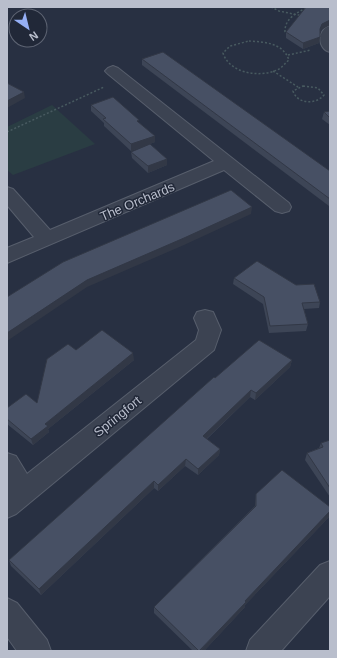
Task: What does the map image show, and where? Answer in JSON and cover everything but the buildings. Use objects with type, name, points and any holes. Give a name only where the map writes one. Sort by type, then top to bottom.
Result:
[{"type":"street","points":[[113,71],[282,207]]},
{"type":"street","name":"The Orchards","points":[[7,256],[227,162]]},
{"type":"street","points":[[7,193],[47,239]]},
{"type":"street","name":"Springfort","points":[[15,499],[206,344],[210,330],[205,318]]},
{"type":"street","points":[[7,464],[15,499]]},
{"type":"street","points":[[261,651],[330,575]]},
{"type":"street","points":[[7,613],[36,651]]},
{"type":"path","points":[[272,7],[279,11],[304,16]]},
{"type":"path","points":[[308,7],[287,20],[284,28],[285,33],[297,37],[329,41]]},
{"type":"path","points":[[288,55],[329,41]]},
{"type":"path","points":[[254,42],[269,43],[278,46],[288,55],[286,65],[274,71],[258,73],[242,72],[227,64],[223,59],[223,54],[226,49],[240,43],[254,42]]},
{"type":"path","points":[[7,132],[111,83],[113,71]]},
{"type":"path","points":[[274,71],[298,87],[307,86],[317,88],[324,95],[316,101],[301,100],[293,94],[293,91],[298,87]]},
{"type":"shaded area","points":[[52,105],[95,144],[13,175],[7,170],[7,127]]}]
